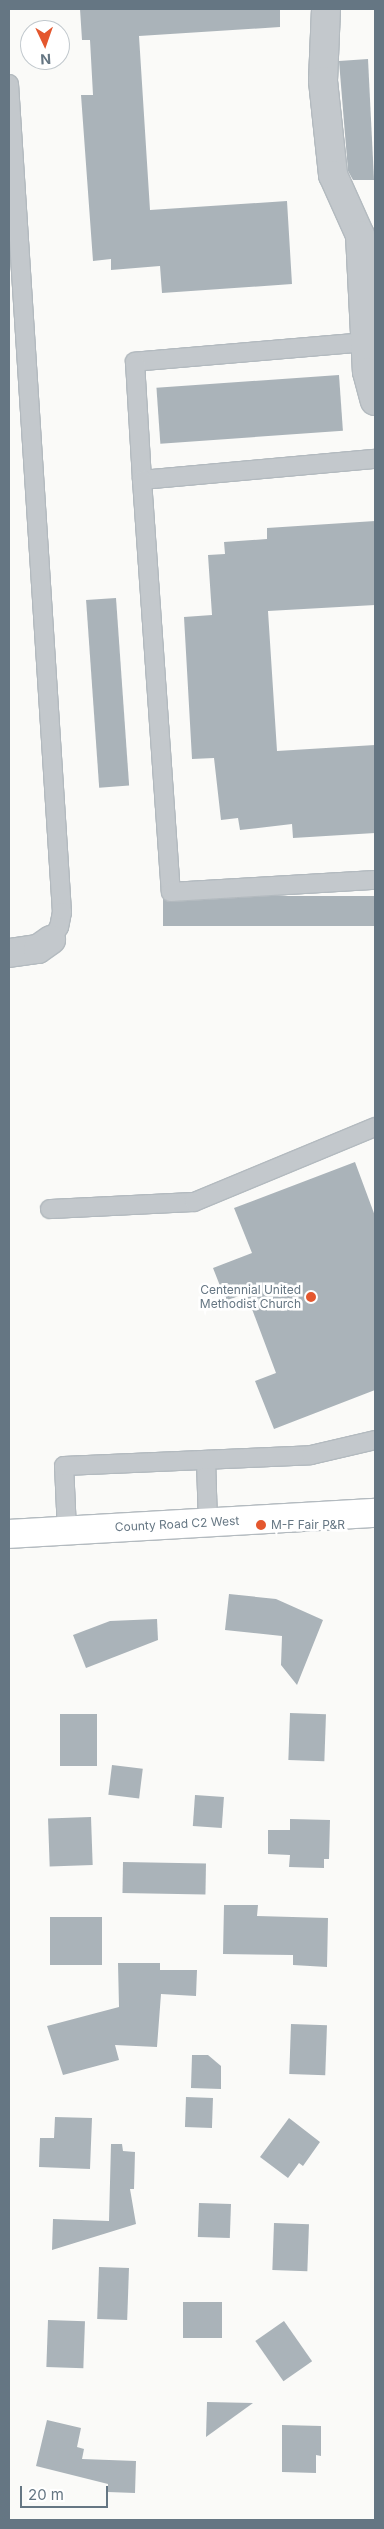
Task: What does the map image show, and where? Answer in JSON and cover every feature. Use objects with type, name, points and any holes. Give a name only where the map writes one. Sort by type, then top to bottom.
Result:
[{"type":"street","points":[[326,9],[323,81],[333,175],[368,235],[367,372],[375,401]]},
{"type":"street","points":[[9,953],[38,949],[51,940]]},
{"type":"street","name":"County Road C2 West","points":[[9,1534],[375,1513]]},
{"type":"lane","points":[[9,84],[62,912],[59,927],[51,940]]},
{"type":"lane","points":[[366,342],[135,362],[171,892],[375,880]]},
{"type":"lane","points":[[142,480],[375,459]]},
{"type":"lane","points":[[50,1209],[194,1202],[375,1127]]},
{"type":"lane","points":[[67,1531],[64,1466],[311,1455],[375,1440]]},
{"type":"lane","points":[[206,1460],[208,1522]]},
{"type":"building","points":[[80,9],[280,9],[280,27],[139,36],[150,210],[287,201],[292,284],[162,293],[160,266],[111,270],[111,259],[93,261],[81,95],[93,95],[90,40],[82,40]]},
{"type":"building","points":[[368,59],[374,180],[353,180],[348,171],[339,61]]},
{"type":"building","points":[[339,375],[343,431],[160,444],[156,388]]},
{"type":"building","points":[[375,521],[375,605],[268,611],[277,751],[375,745],[375,833],[293,838],[292,824],[240,830],[238,818],[221,820],[214,758],[192,759],[184,617],[212,615],[208,555],[225,554],[224,542],[267,539],[267,528]]},
{"type":"building","points":[[116,598],[129,786],[99,788],[86,600]]},
{"type":"building","points":[[163,896],[375,896],[375,926],[163,926]]},
{"type":"building","name":"Centennial United Methodist Church","points":[[355,1162],[375,1216],[375,1390],[274,1429],[255,1381],[276,1373],[246,1293],[226,1301],[213,1268],[252,1253],[234,1208]]},
{"type":"building","points":[[229,1594],[276,1599],[323,1620],[297,1685],[281,1665],[282,1636],[225,1630]]},
{"type":"building","points":[[157,1619],[158,1640],[86,1668],[73,1635],[110,1621]]},
{"type":"building","points":[[290,1713],[326,1714],[324,1761],[288,1760]]},
{"type":"building","points":[[60,1714],[97,1714],[97,1766],[60,1766]]},
{"type":"building","points":[[112,1765],[143,1769],[139,1799],[108,1795]]},
{"type":"building","points":[[195,1795],[224,1797],[222,1828],[193,1826]]},
{"type":"building","points":[[91,1817],[93,1865],[50,1866],[48,1819]]},
{"type":"building","points":[[290,1819],[330,1820],[329,1859],[324,1859],[324,1868],[289,1867],[290,1855],[268,1854],[268,1830],[290,1830]]},
{"type":"building","points":[[123,1862],[206,1863],[205,1894],[122,1893]]},
{"type":"building","points":[[224,1905],[258,1905],[257,1916],[328,1918],[327,1967],[293,1965],[293,1955],[223,1954]]},
{"type":"building","points":[[50,1917],[102,1917],[102,1965],[50,1965]]},
{"type":"building","points":[[118,1963],[160,1963],[160,1970],[197,1970],[196,1996],[161,1994],[157,2047],[115,2045],[119,2060],[63,2075],[47,2026],[119,2007]]},
{"type":"building","points":[[291,2024],[327,2025],[325,2075],[289,2074]]},
{"type":"building","points":[[192,2055],[208,2055],[221,2066],[221,2089],[191,2088]]},
{"type":"building","points":[[186,2097],[213,2098],[212,2128],[185,2127]]},
{"type":"building","points":[[55,2117],[92,2118],[90,2169],[39,2167],[40,2138],[54,2138]]},
{"type":"building","points":[[289,2118],[320,2142],[303,2166],[299,2163],[288,2178],[260,2157]]},
{"type":"building","points":[[111,2144],[122,2144],[123,2151],[135,2152],[134,2189],[130,2189],[136,2224],[52,2250],[53,2219],[109,2221]]},
{"type":"building","points":[[199,2203],[231,2204],[230,2238],[198,2237]]},
{"type":"building","points":[[274,2223],[309,2224],[307,2271],[272,2270]]},
{"type":"building","points":[[99,2267],[129,2268],[127,2320],[97,2319]]},
{"type":"building","points":[[183,2302],[222,2302],[222,2338],[183,2338]]},
{"type":"building","points":[[48,2320],[85,2321],[83,2368],[46,2367]]},
{"type":"building","points":[[284,2321],[312,2361],[283,2381],[255,2341]]},
{"type":"building","points":[[207,2402],[253,2403],[206,2437]]},
{"type":"building","points":[[47,2420],[81,2428],[77,2447],[84,2449],[82,2459],[136,2461],[135,2493],[108,2492],[108,2484],[36,2466]]},
{"type":"building","points":[[282,2425],[321,2426],[321,2456],[316,2455],[316,2473],[282,2472]]},
{"type":"place","name":"Centennial United Methodist Church","points":[[311,1297]]},
{"type":"place","name":"M-F Fair P&R","points":[[261,1525]]}]
